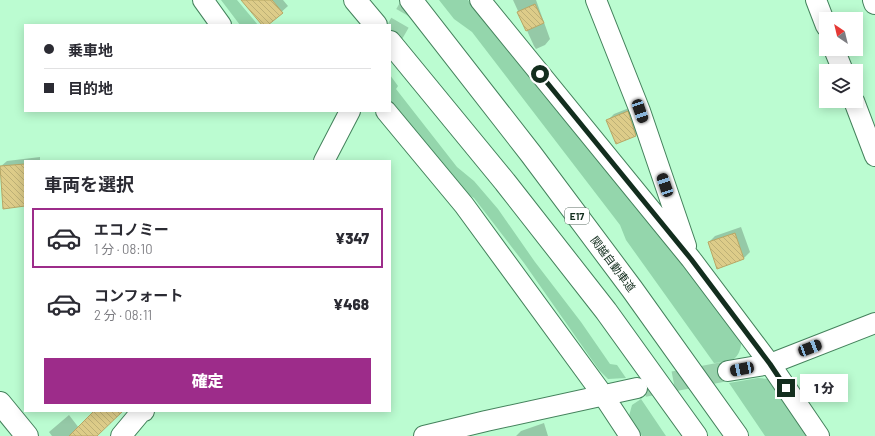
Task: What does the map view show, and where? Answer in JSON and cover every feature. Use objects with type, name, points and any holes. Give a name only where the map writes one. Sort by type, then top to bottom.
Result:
[{"type":"main road","points":[[355,0],[375,24]]},
{"type":"main road","name":"関越自動車道","points":[[411,0],[531,154],[627,283],[737,436]]},
{"type":"main road","points":[[391,43],[506,182],[596,298],[696,436]]},
{"type":"main road","points":[[0,403],[28,436]]},
{"type":"street","points":[[203,0],[220,24]]},
{"type":"street","points":[[480,0],[691,259],[770,364],[819,436]]},
{"type":"street","points":[[596,0],[640,111],[691,259]]},
{"type":"street","points":[[816,0],[821,12]]},
{"type":"street","points":[[857,108],[875,156]]},
{"type":"street","points":[[325,160],[349,112]]},
{"type":"street","points":[[387,112],[464,205],[603,395],[630,436]]},
{"type":"street","points":[[728,371],[770,364],[875,323]]},
{"type":"street","points":[[424,436],[489,428],[603,395],[637,388]]},
{"type":"street","points":[[121,436],[143,412]]},
{"type":"green space","points":[[221,0],[237,0],[257,24],[239,24]]},
{"type":"green space","points":[[439,0],[468,0],[490,29],[665,241],[742,340],[739,352],[734,359],[726,362],[714,363],[626,240],[620,225],[472,32],[454,19]]},
{"type":"green space","points":[[391,76],[398,86],[396,89],[457,167],[474,181],[498,209],[610,364],[617,365],[626,378],[608,379],[599,370],[524,263],[474,198],[469,195],[391,106]]},
{"type":"green space","points":[[758,378],[768,379],[813,436],[765,436],[729,383]]},
{"type":"green space","points":[[641,399],[666,436],[642,436],[629,416],[632,405]]},
{"type":"building","points":[[241,0],[272,0],[283,13],[269,24],[261,24]]},
{"type":"building","points":[[535,4],[544,23],[526,31],[517,12]]},
{"type":"building","points":[[628,111],[636,136],[616,144],[606,120]]},
{"type":"building","points":[[24,164],[24,206],[3,209],[0,166]]},
{"type":"building","points":[[735,233],[744,259],[717,269],[708,242]]},
{"type":"building","points":[[93,412],[122,412],[97,436],[69,436]]},
{"type":"tunnel","points":[[391,38],[413,0]]},
{"type":"tunnel","points":[[644,387],[728,371]]},
{"type":"route","points":[[540,74],[691,259],[770,364],[786,388]]}]
